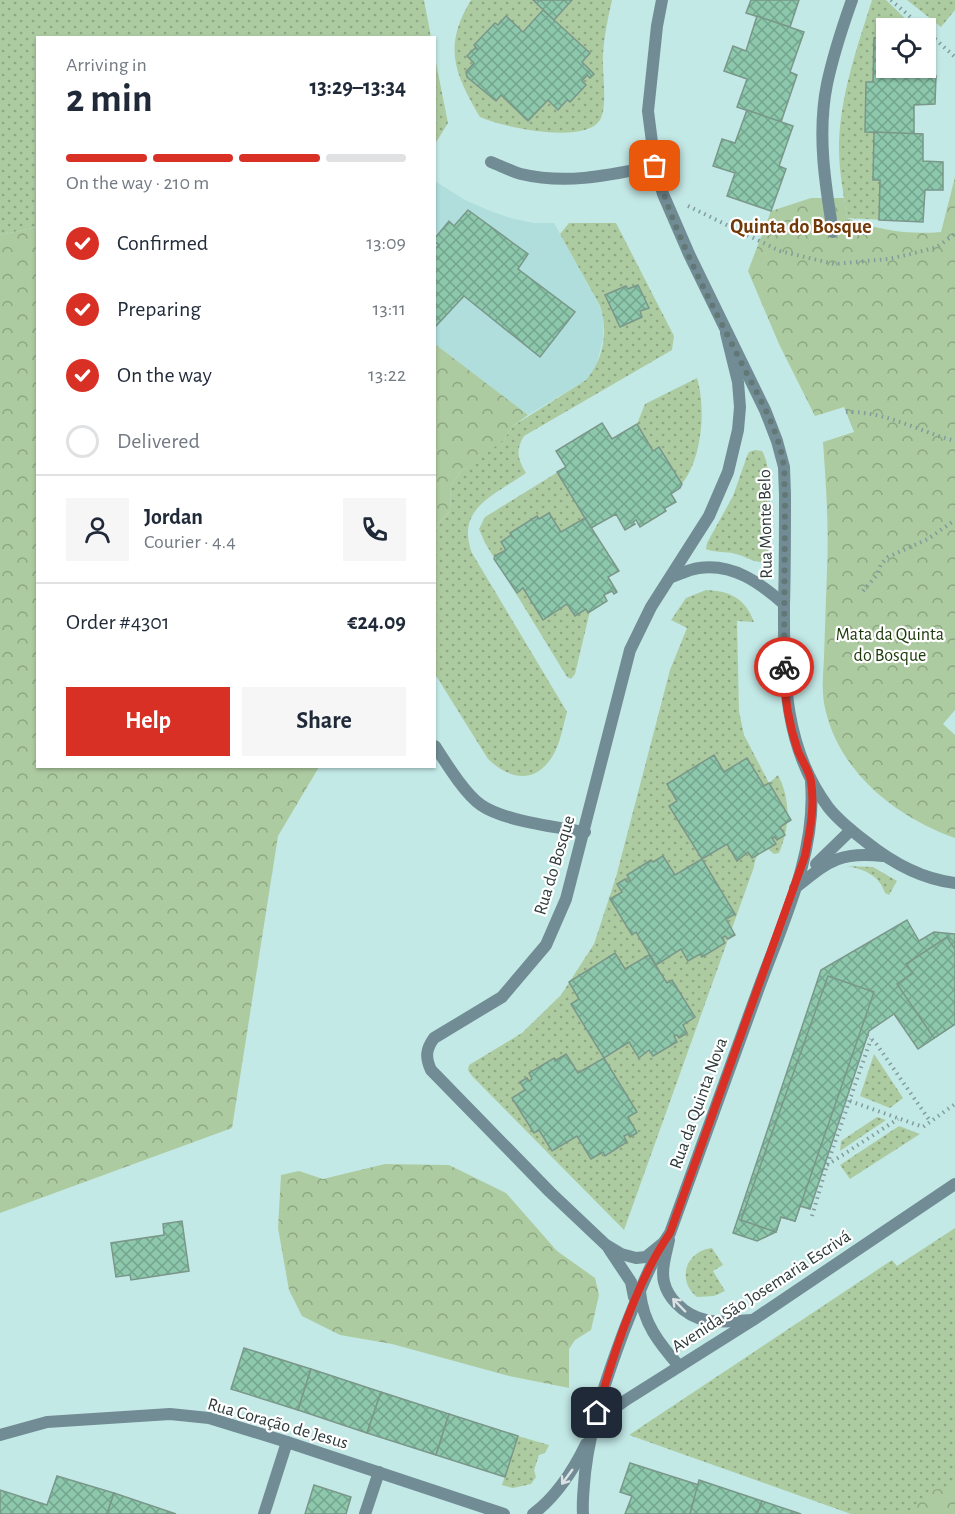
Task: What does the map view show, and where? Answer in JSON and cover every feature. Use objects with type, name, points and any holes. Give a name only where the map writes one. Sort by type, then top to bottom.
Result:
[{"type":"street","name":"Rua Monte Belo","points":[[662,0],[648,111],[655,166],[663,194],[726,333],[765,410],[784,467],[784,673],[790,726],[810,778],[828,808],[851,830],[883,856],[917,873],[955,883]]},
{"type":"street","points":[[833,232],[825,183],[822,129],[826,86],[852,0]]},
{"type":"street","points":[[491,162],[519,173],[550,179],[592,179],[655,166]]},
{"type":"street","name":"Rua do Bosque","points":[[666,1238],[646,1257],[636,1258],[621,1254],[606,1245],[510,1152],[431,1070],[426,1060],[428,1047],[434,1038],[502,997],[546,945],[566,900],[630,650],[651,607],[709,516],[728,472],[738,430],[738,382],[726,333]]},
{"type":"street","points":[[672,577],[698,568],[721,567],[758,582],[784,604]]},
{"type":"street","points":[[436,748],[454,776],[481,805],[514,819],[585,832]]},
{"type":"street","name":"Rua da Quinta Nova","points":[[591,1433],[608,1375],[640,1289],[666,1238],[795,888],[811,827],[813,804],[810,778]]},
{"type":"street","points":[[795,888],[851,830]]},
{"type":"street","points":[[795,888],[830,861],[847,855],[883,856]]},
{"type":"street","name":"Avenida São Josemaria Escrivá","points":[[533,1514],[556,1493],[575,1467],[591,1433],[602,1418],[955,1184]]},
{"type":"street","points":[[666,1238],[664,1284],[670,1296],[687,1314],[716,1323],[753,1320]]},
{"type":"street","points":[[606,1245],[631,1282],[634,1297],[640,1289]]},
{"type":"street","points":[[640,1289],[645,1320],[659,1343],[679,1366]]},
{"type":"street","name":"Rua Coração de Jesus","points":[[0,1435],[47,1422],[170,1414],[209,1418],[504,1514]]},
{"type":"street","points":[[584,1514],[583,1493],[591,1433]]},
{"type":"street","points":[[264,1514],[287,1442]]},
{"type":"street","points":[[365,1514],[379,1472]]},
{"type":"path","points":[[891,0],[911,18]]},
{"type":"path","points":[[936,40],[955,57]]},
{"type":"path","points":[[663,194],[780,251],[834,264],[888,259],[911,254],[937,247],[955,234]]},
{"type":"path","points":[[846,412],[886,417],[955,441]]},
{"type":"path","points":[[863,591],[877,575],[881,564],[888,557],[928,539],[955,520]]},
{"type":"path","points":[[812,1216],[869,1038],[875,1042],[930,1121]]},
{"type":"path","points":[[850,1101],[922,1127],[955,1104]]},
{"type":"path","points":[[827,1166],[899,1118]]},
{"type":"shaded area","points":[[436,182],[465,200],[510,218],[534,223],[554,223],[600,307],[604,318],[603,339],[595,370],[586,380],[528,415],[436,345]]},
{"type":"green space","points":[[0,0],[424,0],[431,36],[36,36],[36,227],[0,235]]},
{"type":"green space","points":[[471,0],[612,0],[606,27],[603,62],[604,107],[600,120],[591,127],[561,133],[524,129],[480,117],[464,87],[455,59],[457,32],[462,16]]},
{"type":"green space","points":[[872,0],[886,0],[905,18],[876,18],[876,78],[936,78],[935,104],[914,105],[914,133],[923,134],[923,161],[943,162],[943,190],[925,190],[923,222],[847,218],[840,166],[840,130],[845,92]]},
{"type":"green space","points":[[907,0],[955,0],[955,10],[941,27],[936,23],[936,18],[930,18]]},
{"type":"green space","points":[[436,63],[448,123],[436,142]]},
{"type":"green space","name":"Mata da Quinta do Bosque","points":[[955,177],[955,710],[943,724],[955,735],[955,838],[913,819],[875,791],[844,755],[834,734],[824,705],[823,692],[828,538],[823,442],[854,432],[844,407],[815,416],[779,344],[748,271],[771,211],[811,198],[844,198],[847,218],[905,232],[941,232]]},
{"type":"green space","points":[[569,223],[616,223],[674,336],[672,350],[524,436],[519,446],[519,455],[526,473],[481,504],[473,514],[469,525],[468,538],[472,553],[567,712],[552,757],[537,772],[521,776],[504,771],[488,759],[436,676],[436,529],[450,511],[451,486],[461,471],[504,439],[513,426],[586,380],[597,364],[603,345],[603,315],[560,234]]},
{"type":"green space","points":[[36,227],[36,768],[318,768],[278,836],[232,1128],[0,1213],[0,235]]},
{"type":"green space","points":[[436,345],[528,415],[513,426],[504,439],[490,451],[461,471],[451,486],[450,511],[436,529]]},
{"type":"green space","points":[[697,378],[702,407],[699,440],[690,472],[671,494],[676,502],[640,527],[636,520],[633,522],[635,524],[625,530],[616,514],[592,528],[619,571],[608,578],[617,592],[614,594],[611,591],[604,595],[607,601],[590,611],[575,674],[571,679],[567,677],[485,543],[479,529],[485,517],[566,467],[556,451],[602,423],[613,439],[637,424],[645,404]]},
{"type":"green space","points":[[762,451],[766,460],[770,486],[768,557],[764,562],[706,549],[707,543],[733,496],[747,456],[749,452]]},
{"type":"green space","points":[[706,590],[736,597],[746,607],[754,622],[737,621],[739,711],[744,735],[769,783],[778,775],[782,784],[787,804],[787,823],[779,853],[774,854],[769,848],[757,857],[624,1230],[468,1070],[469,1065],[522,1033],[561,995],[594,944],[616,877],[670,670],[687,628],[671,620],[686,598]]},
{"type":"green space","points":[[846,866],[873,867],[897,881],[889,895],[885,893],[875,877],[859,869]]},
{"type":"green space","points":[[874,1054],[903,1098],[890,1108],[860,1096]]},
{"type":"green space","points":[[877,1117],[886,1120],[840,1151],[841,1141]]},
{"type":"green space","points":[[899,1126],[920,1134],[850,1179],[840,1165]]},
{"type":"green space","points":[[385,1164],[449,1165],[506,1193],[557,1251],[595,1278],[599,1295],[591,1330],[575,1340],[569,1349],[569,1388],[509,1376],[392,1344],[340,1335],[302,1316],[289,1290],[278,1228],[281,1175],[299,1171],[323,1179]]},
{"type":"green space","points":[[955,1228],[955,1514],[851,1514],[629,1435],[892,1260],[897,1266]]},
{"type":"green space","points":[[712,1248],[723,1265],[713,1271],[725,1291],[714,1296],[697,1297],[687,1283],[687,1267],[696,1255]]},
{"type":"green space","points":[[518,1436],[549,1445],[545,1453],[539,1455],[534,1470],[536,1477],[531,1484],[513,1488],[502,1485]]},
{"type":"green space","points":[[955,1486],[955,1514],[905,1514],[933,1490]]},
{"type":"building","points":[[533,0],[572,0],[554,20]]},
{"type":"building","points":[[751,0],[799,0],[790,27],[746,13]]},
{"type":"building","points":[[543,10],[590,53],[582,62],[594,74],[590,78],[587,75],[582,81],[586,85],[570,102],[567,100],[558,110],[548,100],[528,121],[501,95],[496,101],[467,77],[466,72],[474,63],[467,56],[475,48],[478,50],[474,45],[495,23],[498,25],[506,16],[523,32]]},
{"type":"building","points":[[757,16],[804,32],[790,72],[797,75],[781,122],[737,107],[747,79],[724,71],[733,46],[746,51]]},
{"type":"building","points":[[874,38],[876,38],[876,78],[936,78],[935,104],[914,105],[914,134],[865,132],[866,82],[873,82]]},
{"type":"building","points":[[747,110],[793,126],[779,166],[786,169],[771,211],[727,196],[735,173],[713,166],[722,139],[735,143]]},
{"type":"building","points":[[874,132],[923,134],[923,161],[943,162],[943,190],[925,190],[923,222],[879,220],[880,180],[873,180]]},
{"type":"building","points":[[468,210],[528,254],[518,269],[575,312],[540,357],[464,296],[436,326],[436,248],[439,245],[436,243],[436,237],[449,221],[454,226]]},
{"type":"building","points":[[638,285],[649,308],[640,311],[642,317],[620,327],[605,295],[626,286],[628,289]]},
{"type":"building","points":[[602,423],[612,439],[637,424],[653,451],[659,447],[682,484],[671,494],[676,502],[665,508],[663,506],[666,511],[640,527],[636,520],[633,522],[635,524],[625,530],[616,514],[591,528],[557,472],[566,467],[556,451]]},
{"type":"building","points":[[549,513],[561,532],[585,518],[619,571],[608,577],[617,592],[614,594],[612,591],[604,595],[607,601],[588,613],[586,609],[575,616],[567,604],[543,620],[523,588],[517,593],[494,559],[506,550],[501,542],[511,535],[513,538],[510,533],[537,516],[539,519]]},
{"type":"building","points":[[714,755],[724,772],[747,758],[764,786],[769,783],[791,820],[780,827],[785,835],[777,840],[775,837],[772,838],[776,844],[752,858],[748,852],[737,861],[727,844],[702,859],[669,806],[677,801],[667,784]]},
{"type":"building","points":[[663,856],[675,875],[702,859],[735,914],[726,919],[735,935],[728,939],[725,936],[722,938],[725,943],[702,957],[700,954],[688,961],[681,949],[656,965],[636,932],[632,935],[610,899],[622,892],[617,884],[625,879],[627,882],[630,880],[627,875],[651,860],[653,862]]},
{"type":"building","points":[[907,920],[919,941],[934,932],[955,934],[955,1024],[918,1049],[894,1014],[869,1031],[810,1209],[800,1206],[795,1221],[781,1217],[776,1232],[757,1241],[733,1233],[821,970]]},
{"type":"building","points":[[947,937],[955,949],[955,1024],[934,1038],[897,984],[913,973],[906,964]]},
{"type":"building","points":[[615,953],[625,969],[649,955],[667,983],[672,980],[695,1017],[683,1025],[687,1033],[679,1038],[677,1035],[674,1036],[677,1042],[653,1056],[649,1050],[639,1058],[629,1042],[604,1058],[571,1004],[579,999],[569,982]]},
{"type":"building","points":[[828,976],[874,992],[795,1221],[781,1217],[776,1232],[741,1220]]},
{"type":"building","points":[[566,1054],[578,1073],[604,1058],[637,1112],[628,1117],[637,1133],[630,1137],[628,1134],[624,1136],[627,1142],[605,1156],[603,1152],[591,1159],[577,1136],[552,1151],[539,1130],[534,1133],[512,1098],[525,1090],[520,1082],[527,1078],[529,1081],[532,1079],[529,1073],[554,1058],[555,1061]]},
{"type":"building","points":[[182,1221],[189,1271],[131,1280],[130,1275],[116,1277],[111,1243],[164,1235],[163,1224]]},
{"type":"building","points":[[244,1348],[311,1369],[298,1410],[231,1389]]},
{"type":"building","points":[[311,1369],[381,1392],[367,1433],[298,1410]]},
{"type":"building","points":[[381,1392],[449,1414],[436,1455],[367,1433]]},
{"type":"building","points":[[449,1414],[518,1436],[505,1477],[436,1455]]},
{"type":"building","points":[[630,1463],[699,1485],[690,1514],[625,1514],[632,1496],[620,1492]]},
{"type":"building","points":[[57,1476],[114,1493],[107,1514],[0,1514],[0,1490],[47,1505]]},
{"type":"building","points":[[699,1480],[762,1501],[757,1514],[690,1514]]},
{"type":"building","points":[[314,1485],[351,1497],[346,1514],[305,1514]]},
{"type":"building","points":[[114,1493],[176,1514],[107,1514]]},
{"type":"building","points":[[762,1501],[801,1514],[757,1514]]},
{"type":"way so far","points":[[655,166],[663,194],[689,254],[765,410],[784,467],[784,667]]},
{"type":"district","name":"Quinta do Bosque","points":[[801,226]]},
{"type":"route","points":[[597,1413],[608,1375],[640,1289],[662,1244],[670,1233],[805,856],[813,804],[810,778],[790,726],[784,667]]}]
